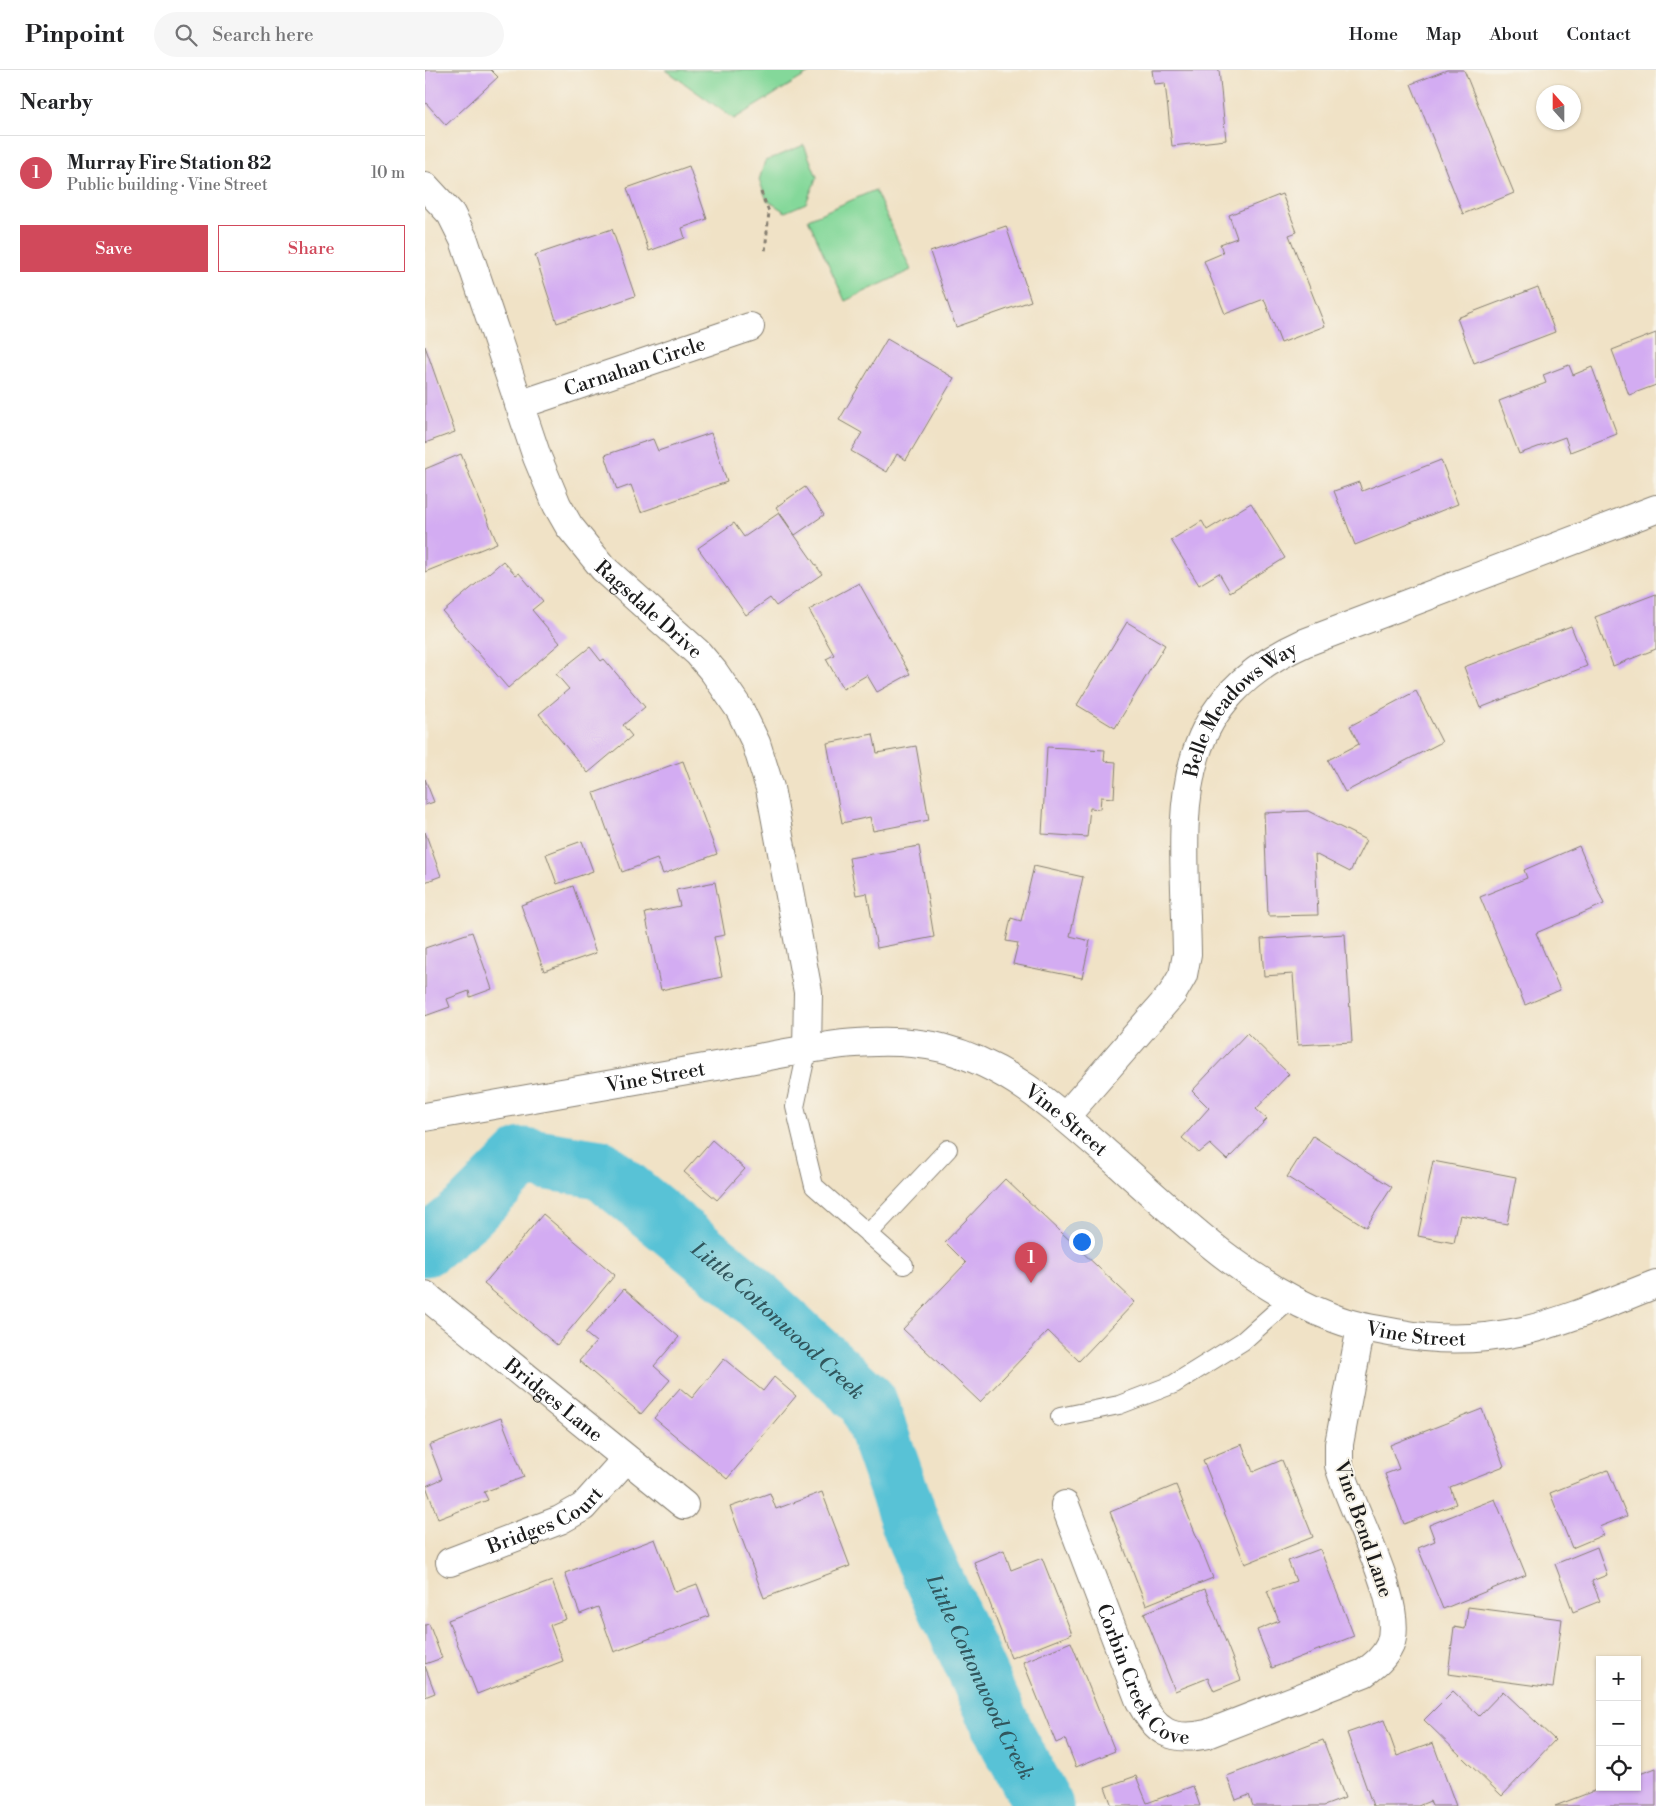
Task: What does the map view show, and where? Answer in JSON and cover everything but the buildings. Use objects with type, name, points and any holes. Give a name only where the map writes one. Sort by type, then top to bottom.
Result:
[{"type":"street","name":"Ragsdale Drive","points":[[425,186],[451,214],[463,240],[546,481],[569,526],[603,568],[697,653],[714,672],[740,710],[756,743],[770,788],[808,992],[807,1050]]},
{"type":"street","name":"Carnahan Circle","points":[[519,405],[750,327]]},
{"type":"street","name":"Belle Meadows Way","points":[[1065,1117],[1172,994],[1183,975],[1187,954],[1185,804],[1188,778],[1195,753],[1205,730],[1219,707],[1236,687],[1256,669],[1279,654],[1304,643],[1656,509]]},
{"type":"street","name":"Vine Street","points":[[425,1116],[807,1050],[885,1041],[943,1048],[1000,1070],[1018,1080],[1065,1117],[1219,1251],[1247,1273],[1290,1299],[1334,1319],[1361,1327],[1424,1337],[1465,1338],[1491,1336],[1521,1331],[1553,1322],[1656,1284]]},
{"type":"street","name":"Bridges Lane","points":[[425,1295],[684,1505]]},
{"type":"street","name":"Vine Bend Lane","points":[[1361,1327],[1338,1454],[1342,1475],[1390,1604],[1392,1630],[1390,1643]]},
{"type":"street","name":"Bridges Court","points":[[450,1562],[560,1520],[577,1510],[595,1495],[626,1459]]},
{"type":"street","name":"Corbin Creek Cove","points":[[1065,1505],[1139,1699],[1149,1718],[1167,1734],[1187,1738],[1207,1734],[1352,1678],[1374,1665],[1384,1655],[1390,1643]]},
{"type":"lane","points":[[807,1050],[795,1107],[814,1186],[904,1265]]},
{"type":"lane","points":[[868,1234],[948,1149]]},
{"type":"lane","points":[[1060,1417],[1119,1405],[1174,1384],[1243,1341],[1290,1299]]},
{"type":"path","points":[[761,192],[769,212],[765,252]]},
{"type":"green space","points":[[666,70],[814,70],[734,119]]},
{"type":"green space","points":[[804,145],[817,177],[806,203],[785,212],[767,200],[759,180],[765,161]]},
{"type":"green space","points":[[875,190],[911,270],[845,301],[808,219]]},
{"type":"waterway","name":"Little Cottonwood Creek","points":[[425,1247],[468,1212],[523,1157],[600,1169],[736,1280],[868,1402],[917,1542],[1009,1742],[1044,1806]]},
{"type":"place","name":"Murray Fire Station 82","points":[[1031,1283]]}]
